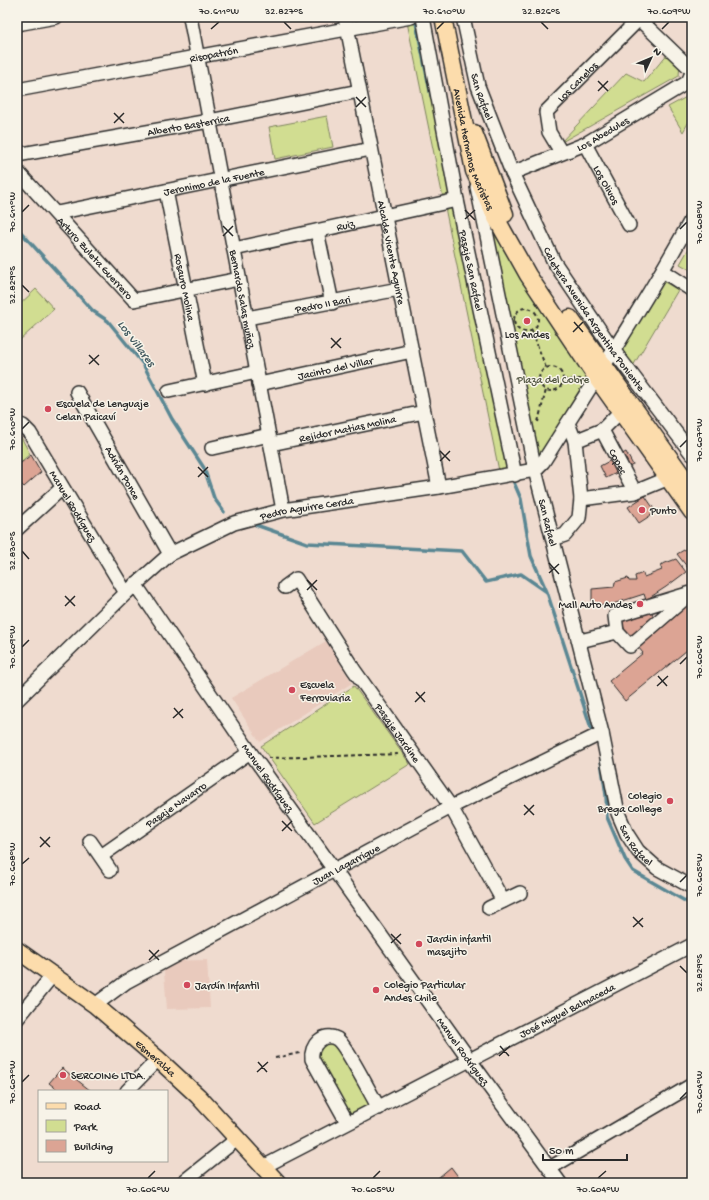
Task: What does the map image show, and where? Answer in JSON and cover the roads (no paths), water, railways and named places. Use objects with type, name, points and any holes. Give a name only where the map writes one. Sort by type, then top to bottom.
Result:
[{"type":"main road","name":"San Rafael","points":[[443,17],[458,92]]},
{"type":"main road","name":"Avenida Hermanos Maristas","points":[[458,92],[474,171],[496,218],[528,275],[620,412],[669,478],[692,512]]},
{"type":"main road","name":"Avenida Hermanos Maristas","points":[[458,92],[504,212],[534,270],[595,374],[692,490]]},
{"type":"main road","name":"Esmeralda","points":[[17,950],[95,1005],[158,1060],[198,1096],[278,1183]]},
{"type":"street","points":[[17,24],[56,17]]},
{"type":"street","name":"Bernardo Salas muñoz","points":[[190,17],[283,510]]},
{"type":"street","name":"Risopatrón","points":[[17,90],[197,56],[346,23],[411,17]]},
{"type":"street","name":"Pasaje San Rafael","points":[[423,17],[457,200],[515,475]]},
{"type":"street","name":"San Rafael","points":[[463,17],[478,86],[512,173]]},
{"type":"street","name":"Los Canelos","points":[[561,152],[549,132],[546,112],[639,19],[691,75]]},
{"type":"street","name":"Alcalde Vicente Aguirre","points":[[346,23],[439,487]]},
{"type":"street","name":"Los Abedules","points":[[512,173],[561,152],[585,144],[691,75]]},
{"type":"street","name":"Alberto Basterrica","points":[[17,155],[209,121],[360,91]]},
{"type":"street","name":"Los Olivos","points":[[585,144],[629,226]]},
{"type":"street","name":"Jeronimo de la Fuente","points":[[57,213],[371,149]]},
{"type":"street","name":"Arturo Zuleta Guerrero","points":[[17,171],[57,213],[134,300],[186,291],[239,278]]},
{"type":"street","name":"San Rafael","points":[[474,171],[535,470],[580,641],[602,733],[618,813],[627,834],[638,851],[657,868],[692,886]]},
{"type":"street","name":"Caletera Avenida Argentina Poniente","points":[[512,173],[554,262],[614,351],[692,454]]},
{"type":"street","name":"Rosauro Molina","points":[[166,191],[205,384]]},
{"type":"street","name":"Ruiz","points":[[234,249],[457,200]]},
{"type":"street","points":[[535,470],[543,462],[568,423],[595,374],[614,351],[663,271],[692,218]]},
{"type":"street","points":[[317,231],[332,303]]},
{"type":"street","points":[[663,271],[692,290]]},
{"type":"street","name":"Pedro II Bari","points":[[247,318],[399,289]]},
{"type":"street","name":"Jacinto del Villar","points":[[169,391],[205,384],[258,378],[412,351]]},
{"type":"street","name":"Adrián Ponce","points":[[77,392],[170,554]]},
{"type":"street","name":"Rejidor Matias Molina","points":[[212,448],[270,440],[424,412]]},
{"type":"street","points":[[575,441],[602,430],[620,412]]},
{"type":"street","points":[[553,539],[565,535],[580,518],[580,498],[575,441],[568,423]]},
{"type":"street","name":"Manuel Rodríguez","points":[[17,424],[23,426],[30,433],[62,488],[131,589],[560,1183]]},
{"type":"street","name":"Copec","points":[[602,430],[635,492]]},
{"type":"street","name":"Pedro Aguirre Cerda","points":[[17,700],[131,589],[170,554],[234,524],[283,510],[515,475],[535,470]]},
{"type":"street","points":[[580,498],[635,492],[669,478]]},
{"type":"street","points":[[17,529],[62,488]]},
{"type":"street","name":"Pasaje Jardine","points":[[285,587],[296,579],[354,670],[451,806],[503,901]]},
{"type":"street","points":[[692,593],[630,646],[617,632],[615,616],[692,593]]},
{"type":"street","points":[[580,641],[617,632]]},
{"type":"street","name":"Juan Lagarrigue","points":[[95,1005],[126,982],[451,806],[602,733]]},
{"type":"street","name":"Pasaje Navarro","points":[[101,856],[252,755]]},
{"type":"street","points":[[90,841],[110,870]]},
{"type":"street","points":[[489,908],[520,893]]},
{"type":"street","name":"José Miguel Balmaceda","points":[[263,1166],[346,1122],[378,1108],[469,1059],[691,950]]},
{"type":"street","points":[[17,1019],[52,976]]},
{"type":"street","points":[[346,1122],[313,1065],[311,1051],[314,1045],[325,1038],[332,1037],[337,1039],[342,1045],[378,1108]]},
{"type":"street","points":[[128,1090],[158,1060]]},
{"type":"street","points":[[550,1168],[692,1086]]},
{"type":"street","points":[[182,1183],[237,1139]]},
{"type":"waterway","points":[[415,18],[431,96]]},
{"type":"waterway","name":"Los Villares","points":[[17,228],[93,311],[108,321],[143,364],[172,419],[204,468],[214,498],[224,512]]},
{"type":"waterway","points":[[512,478],[521,499],[531,556],[547,592]]},
{"type":"waterway","points":[[256,525],[307,543],[462,551],[486,582],[521,574],[547,592],[593,734]]},
{"type":"waterway","points":[[601,761],[606,795],[607,817],[625,859],[633,871],[692,905]]},
{"type":"place","name":"Los Andes","points":[[527,321]]},
{"type":"place","name":"Escuela de Lenguaje Celan Paicaví","points":[[48,409]]},
{"type":"place","name":"Punto","points":[[642,510]]},
{"type":"place","name":"Mall Auto Andes","points":[[640,604]]},
{"type":"place","name":"Escuela Ferroviaria","points":[[292,690]]},
{"type":"place","name":"Colegio Brega College","points":[[670,801]]},
{"type":"place","name":"Jardin infantil masajito","points":[[419,944]]},
{"type":"place","name":"Jardín Infantil","points":[[187,985]]},
{"type":"place","name":"Colegio Particular Andes Chile","points":[[376,990]]},
{"type":"place","name":"SERCOING LTDA.","points":[[63,1075]]},
{"type":"park label","name":"Plaza del Cobre","points":[[553,379]]}]
